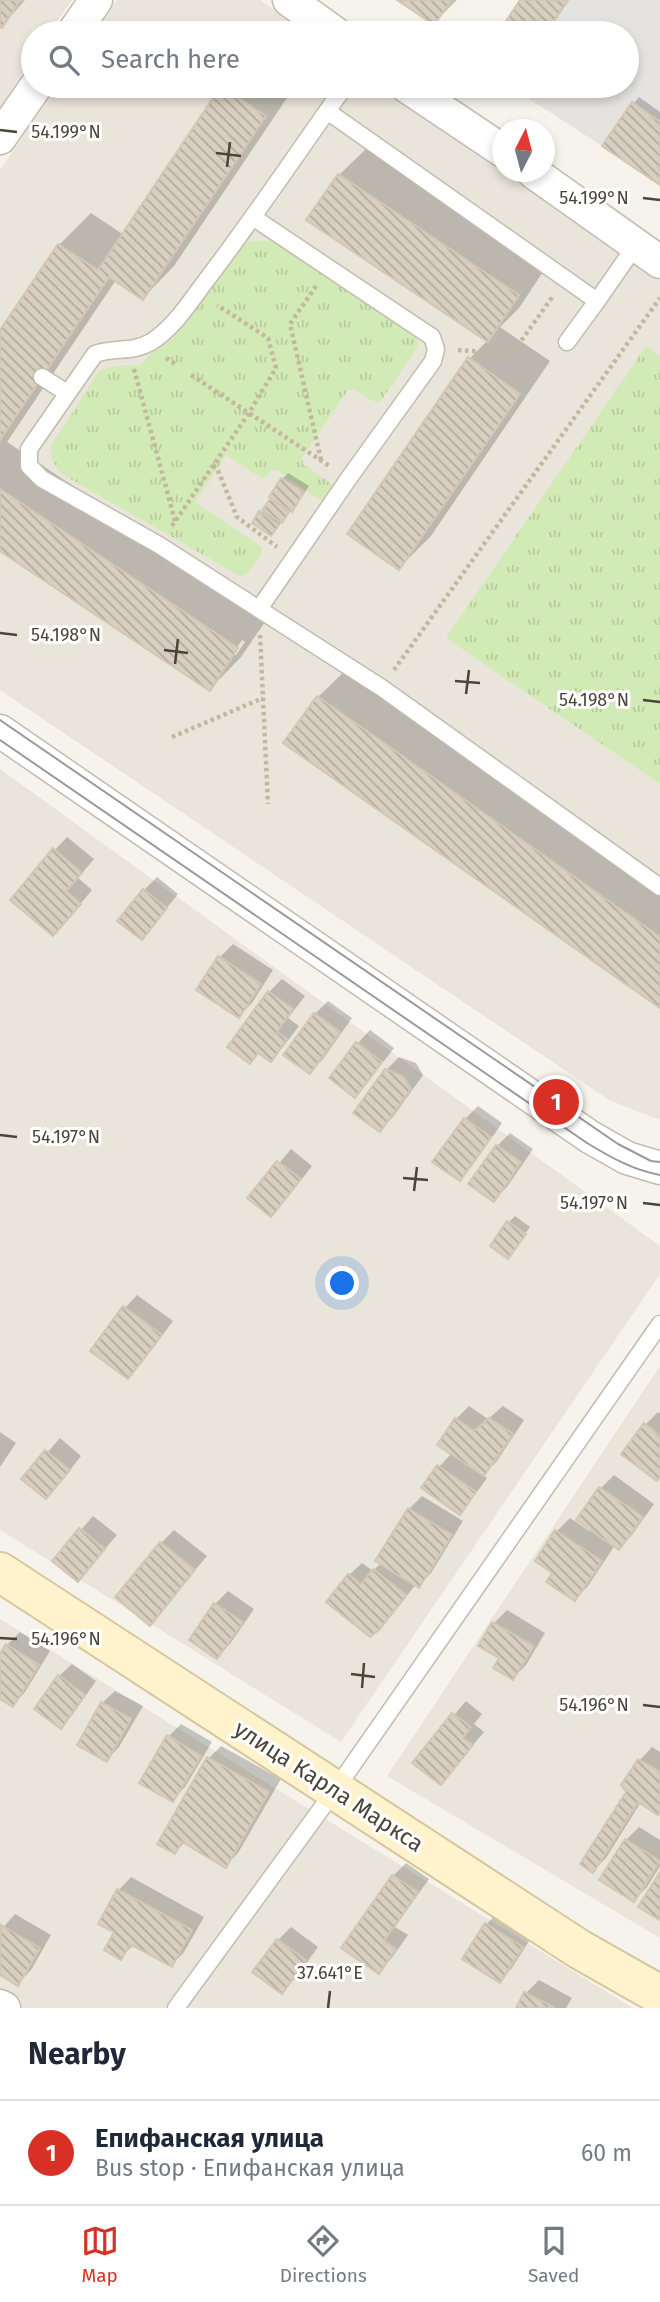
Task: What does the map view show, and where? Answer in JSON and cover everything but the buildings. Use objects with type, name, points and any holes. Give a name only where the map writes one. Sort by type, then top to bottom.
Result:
[{"type":"main road","name":"улица Карла Маркса","points":[[0,1572],[579,1949],[660,1995]]},
{"type":"street","points":[[81,21],[96,0]]},
{"type":"street","points":[[289,0],[318,21]]},
{"type":"street","points":[[0,138],[28,98]]},
{"type":"street","points":[[424,98],[492,144]]},
{"type":"street","points":[[547,182],[648,253]]},
{"type":"street","points":[[0,731],[590,1137],[627,1158],[660,1168]]},
{"type":"lane","points":[[336,98],[254,218],[174,323],[152,341],[130,351],[108,349],[95,354],[29,449],[29,466],[42,479],[159,545],[382,688],[660,887]]},
{"type":"lane","points":[[327,111],[597,301]]},
{"type":"lane","points":[[254,218],[432,337],[436,349],[433,361],[259,609]]},
{"type":"lane","points":[[567,342],[597,301],[648,253]]},
{"type":"lane","points":[[42,377],[67,393]]},
{"type":"lane","points":[[176,2008],[335,1790],[660,1324]]},
{"type":"path","points":[[436,349],[509,354],[514,351],[565,278]]},
{"type":"path","points":[[305,279],[316,287],[290,324],[321,460]]},
{"type":"path","points":[[159,545],[249,413],[276,368],[268,338],[215,303],[221,294]]},
{"type":"path","points":[[382,688],[660,298]]},
{"type":"path","points":[[130,351],[175,521]]},
{"type":"path","points":[[191,375],[349,478]]},
{"type":"path","points":[[213,466],[217,468],[237,517],[293,559]]},
{"type":"path","points":[[259,609],[268,804]]},
{"type":"path","points":[[173,737],[263,698]]},
{"type":"shaded area","points":[[0,0],[72,0],[57,21],[21,21],[21,75],[0,107]]},
{"type":"shaded area","points":[[117,0],[260,0],[290,21],[102,21]]},
{"type":"shaded area","points":[[568,0],[660,0],[660,122],[631,103],[602,146],[528,98],[639,98],[639,21],[554,21]]},
{"type":"shaded area","points":[[50,98],[399,98],[492,163],[492,182],[520,182],[660,280],[660,1120],[609,1100],[0,690],[0,170]]},
{"type":"shaded area","points":[[0,769],[660,1246],[660,1274],[341,1742],[0,1530]]},
{"type":"shaded area","points":[[660,1366],[660,1938],[387,1776]]},
{"type":"shaded area","points":[[0,1619],[633,2008],[0,2008]]},
{"type":"green space","points":[[266,240],[283,245],[416,335],[418,347],[380,402],[357,391],[348,390],[302,458],[303,464],[333,485],[322,501],[277,470],[272,470],[263,479],[226,455],[195,502],[262,547],[261,554],[247,574],[240,576],[60,473],[52,460],[50,447],[99,371],[114,366],[140,365],[173,338],[237,247]]},
{"type":"green space","points":[[646,346],[660,356],[660,784],[446,638]]},
{"type":"tram line","points":[[0,720],[618,1144],[651,1161],[660,1162]]},
{"type":"tram line","points":[[0,740],[587,1143],[631,1166],[660,1175]]},
{"type":"place","name":"Епифанская улица","points":[[556,1102]]}]
